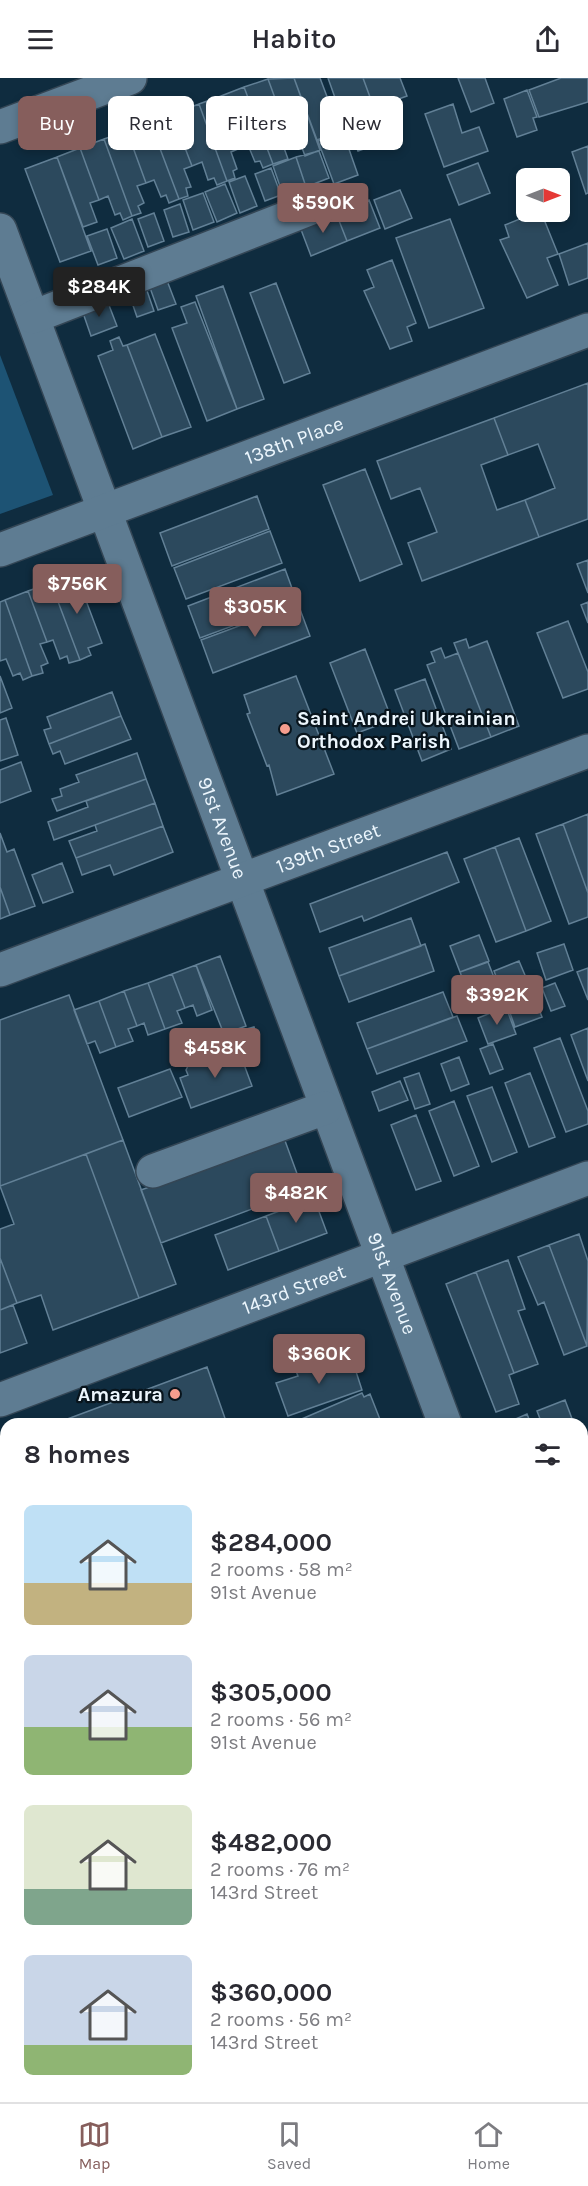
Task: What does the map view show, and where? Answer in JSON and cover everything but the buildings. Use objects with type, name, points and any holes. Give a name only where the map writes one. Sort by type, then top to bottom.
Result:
[{"type":"street","points":[[0,127],[130,78]]},
{"type":"street","points":[[33,317],[316,206]]},
{"type":"street","name":"91st Avenue","points":[[0,230],[443,1418]]},
{"type":"street","name":"138th Place","points":[[0,550],[588,330]]},
{"type":"street","name":"139th Street","points":[[0,970],[588,751]]},
{"type":"street","points":[[153,1171],[325,1107]]},
{"type":"street","name":"143rd Street","points":[[0,1400],[588,1179]]},
{"type":"shaded area","points":[[0,355],[53,495],[0,514]]},
{"type":"place","name":"Saint Andrei Ukrainian Orthodox Parish","points":[[285,729]]},
{"type":"place","name":"Amazura","points":[[175,1394]]}]
